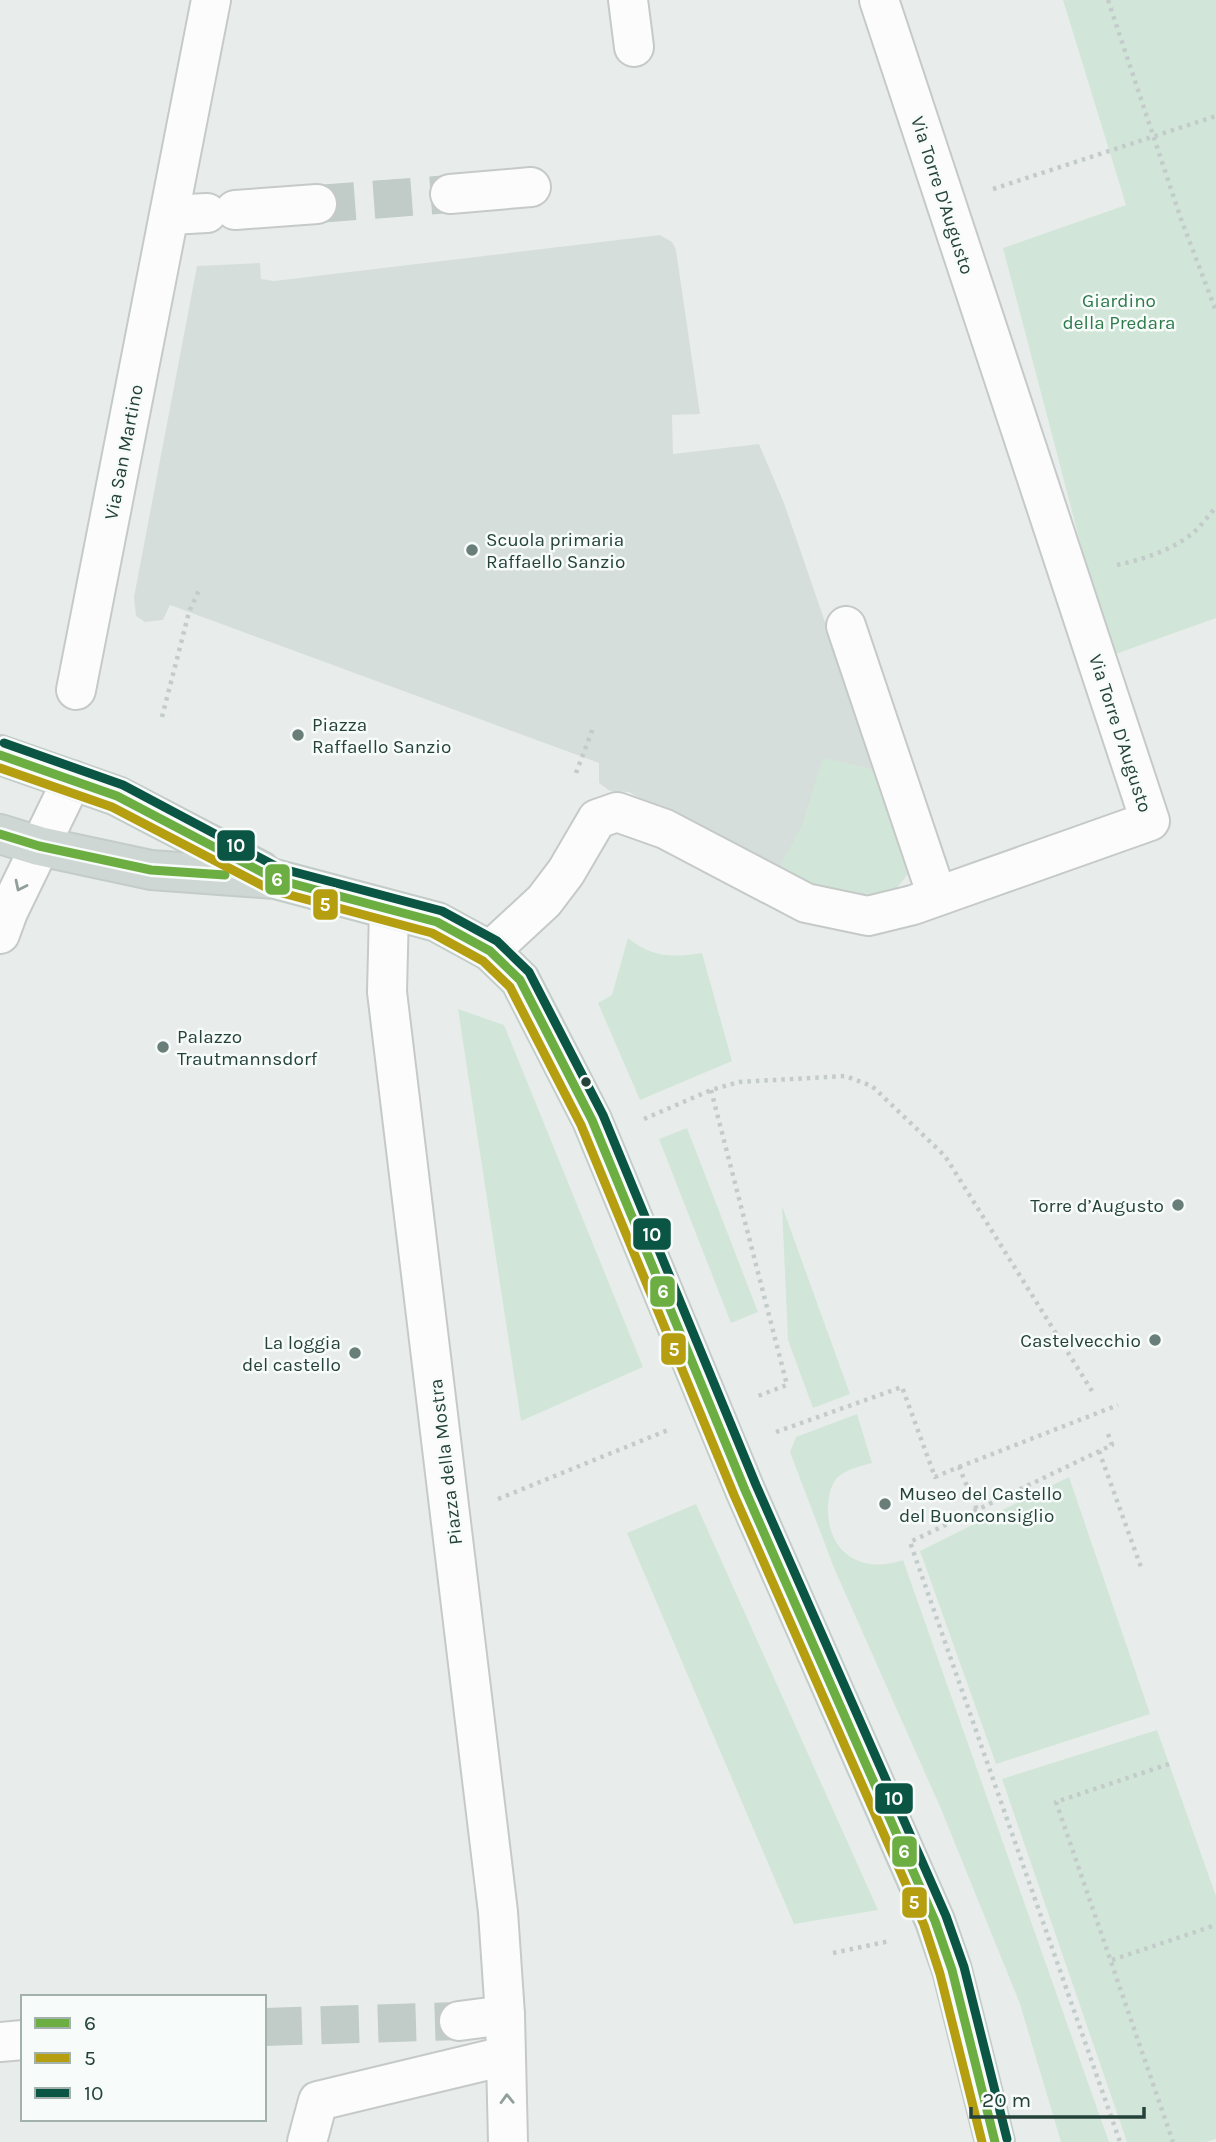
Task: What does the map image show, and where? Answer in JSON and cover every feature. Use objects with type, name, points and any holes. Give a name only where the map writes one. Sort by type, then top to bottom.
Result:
[{"type":"main road","points":[[0,755],[117,796],[275,879]]},
{"type":"main road","points":[[0,834],[39,846],[151,870],[275,879],[437,922],[490,951],[520,980],[592,1120],[745,1490],[934,1921],[952,1970],[995,2142]]},
{"type":"street","name":"Via San Martino","points":[[76,690],[204,213],[211,0]]},
{"type":"street","points":[[628,0],[634,47]]},
{"type":"street","name":"Via Torre D'Augusto","points":[[490,951],[544,901],[566,872],[597,818],[617,812],[665,829],[806,903],[868,916],[913,905],[1150,821],[879,0]]},
{"type":"street","points":[[450,194],[531,187]]},
{"type":"street","points":[[204,213],[317,204]]},
{"type":"street","points":[[846,626],[937,896]]},
{"type":"street","points":[[0,934],[72,780]]},
{"type":"street","name":"Piazza della Mostra","points":[[389,910],[387,992],[498,1912],[509,2142]]},
{"type":"street","points":[[459,2021],[505,2015]]},
{"type":"street","points":[[0,2042],[21,2040]]},
{"type":"street","points":[[307,2142],[318,2101],[505,2056]]},
{"type":"path","points":[[1108,0],[1181,219],[1216,311]]},
{"type":"path","points":[[996,202],[992,189],[1216,116]]},
{"type":"path","points":[[1115,566],[1147,558],[1171,546],[1194,532],[1216,506]]},
{"type":"path","points":[[162,717],[189,612],[200,588]]},
{"type":"path","points":[[583,757],[593,728]]},
{"type":"path","points":[[642,1119],[711,1090],[739,1082],[845,1076],[872,1086],[945,1156],[1092,1391]]},
{"type":"path","points":[[711,1090],[787,1385],[753,1399]]},
{"type":"path","points":[[769,1435],[902,1387],[935,1477],[1118,1405]]},
{"type":"path","points":[[529,1486],[672,1428]]},
{"type":"path","points":[[1108,1434],[1112,1445],[910,1542],[1120,2142]]},
{"type":"path","points":[[1099,1451],[1141,1567]]},
{"type":"path","points":[[959,1467],[977,1510]]},
{"type":"path","points":[[1169,1764],[1056,1802],[1173,2142]]},
{"type":"path","points":[[1112,1960],[1216,1925]]},
{"type":"path","points":[[833,1953],[901,1938]]},
{"type":"shaded area","name":"Scuola primaria Raffaello Sanzio","points":[[660,235],[672,242],[676,250],[700,414],[672,415],[673,454],[759,444],[784,503],[876,770],[908,874],[842,898],[666,814],[629,792],[610,791],[599,783],[599,763],[170,605],[163,620],[145,622],[136,616],[134,597],[197,266],[260,263],[261,279],[274,281]]},
{"type":"green space","name":"Giardino della Predara","points":[[1063,0],[1216,0],[1216,618],[1110,656],[1003,248],[1126,205]]},
{"type":"green space","points":[[823,758],[876,770],[904,847],[908,874],[895,890],[863,899],[773,879],[802,826]]},
{"type":"green space","points":[[628,938],[645,949],[663,954],[702,953],[732,1061],[640,1100],[598,1003],[612,995]]},
{"type":"green space","points":[[458,1009],[504,1025],[643,1367],[521,1421]]},
{"type":"green space","points":[[687,1128],[758,1312],[731,1323],[659,1139]]},
{"type":"green space","points":[[782,1206],[850,1394],[813,1408],[788,1340]]},
{"type":"green space","points":[[857,1414],[872,1463],[845,1472],[833,1485],[828,1509],[834,1538],[850,1557],[861,1562],[888,1564],[903,1560],[1109,2142],[1061,2142],[1020,2004],[941,1809],[834,1568],[790,1452],[796,1437]]},
{"type":"green space","points":[[1069,1477],[1150,1714],[996,1764],[920,1551]]},
{"type":"green space","points":[[696,1504],[878,1910],[794,1924],[627,1533]]},
{"type":"green space","points":[[1157,1730],[1216,1896],[1216,2139],[1206,2142],[1127,2142],[1002,1779]]},
{"type":"tunnel","points":[[317,204],[450,194]]},
{"type":"tunnel","points":[[266,2027],[459,2021]]},
{"type":"transit line","name":"10","points":[[4,743],[123,785],[279,868],[442,911],[497,941],[529,972],[603,1115],[756,1485],[946,1916],[964,1967],[1007,2139]]},
{"type":"transit line","name":"6","points":[[0,755],[117,796],[275,879],[437,922],[490,951],[520,980],[592,1120],[745,1490],[935,1921],[952,1970],[995,2142]]},
{"type":"transit line","name":"5","points":[[0,768],[112,807],[271,890],[432,933],[483,961],[510,987],[581,1125],[734,1495],[924,1925],[940,1974],[982,2142]]},
{"type":"transit line","name":"6","points":[[0,834],[39,846],[151,870],[225,875]]},
{"type":"place","name":"Scuola primaria Raffaello Sanzio","points":[[472,550]]},
{"type":"place","name":"Piazza Raffaello Sanzio","points":[[298,735]]},
{"type":"place","name":"Palazzo Trautmannsdorf","points":[[163,1047]]},
{"type":"place","name":"Torre d’Augusto","points":[[1178,1205]]},
{"type":"place","name":"Castelvecchio","points":[[1155,1340]]},
{"type":"place","name":"La loggia del castello","points":[[355,1353]]},
{"type":"place","name":"Museo del Castello del Buonconsiglio","points":[[885,1504]]}]
